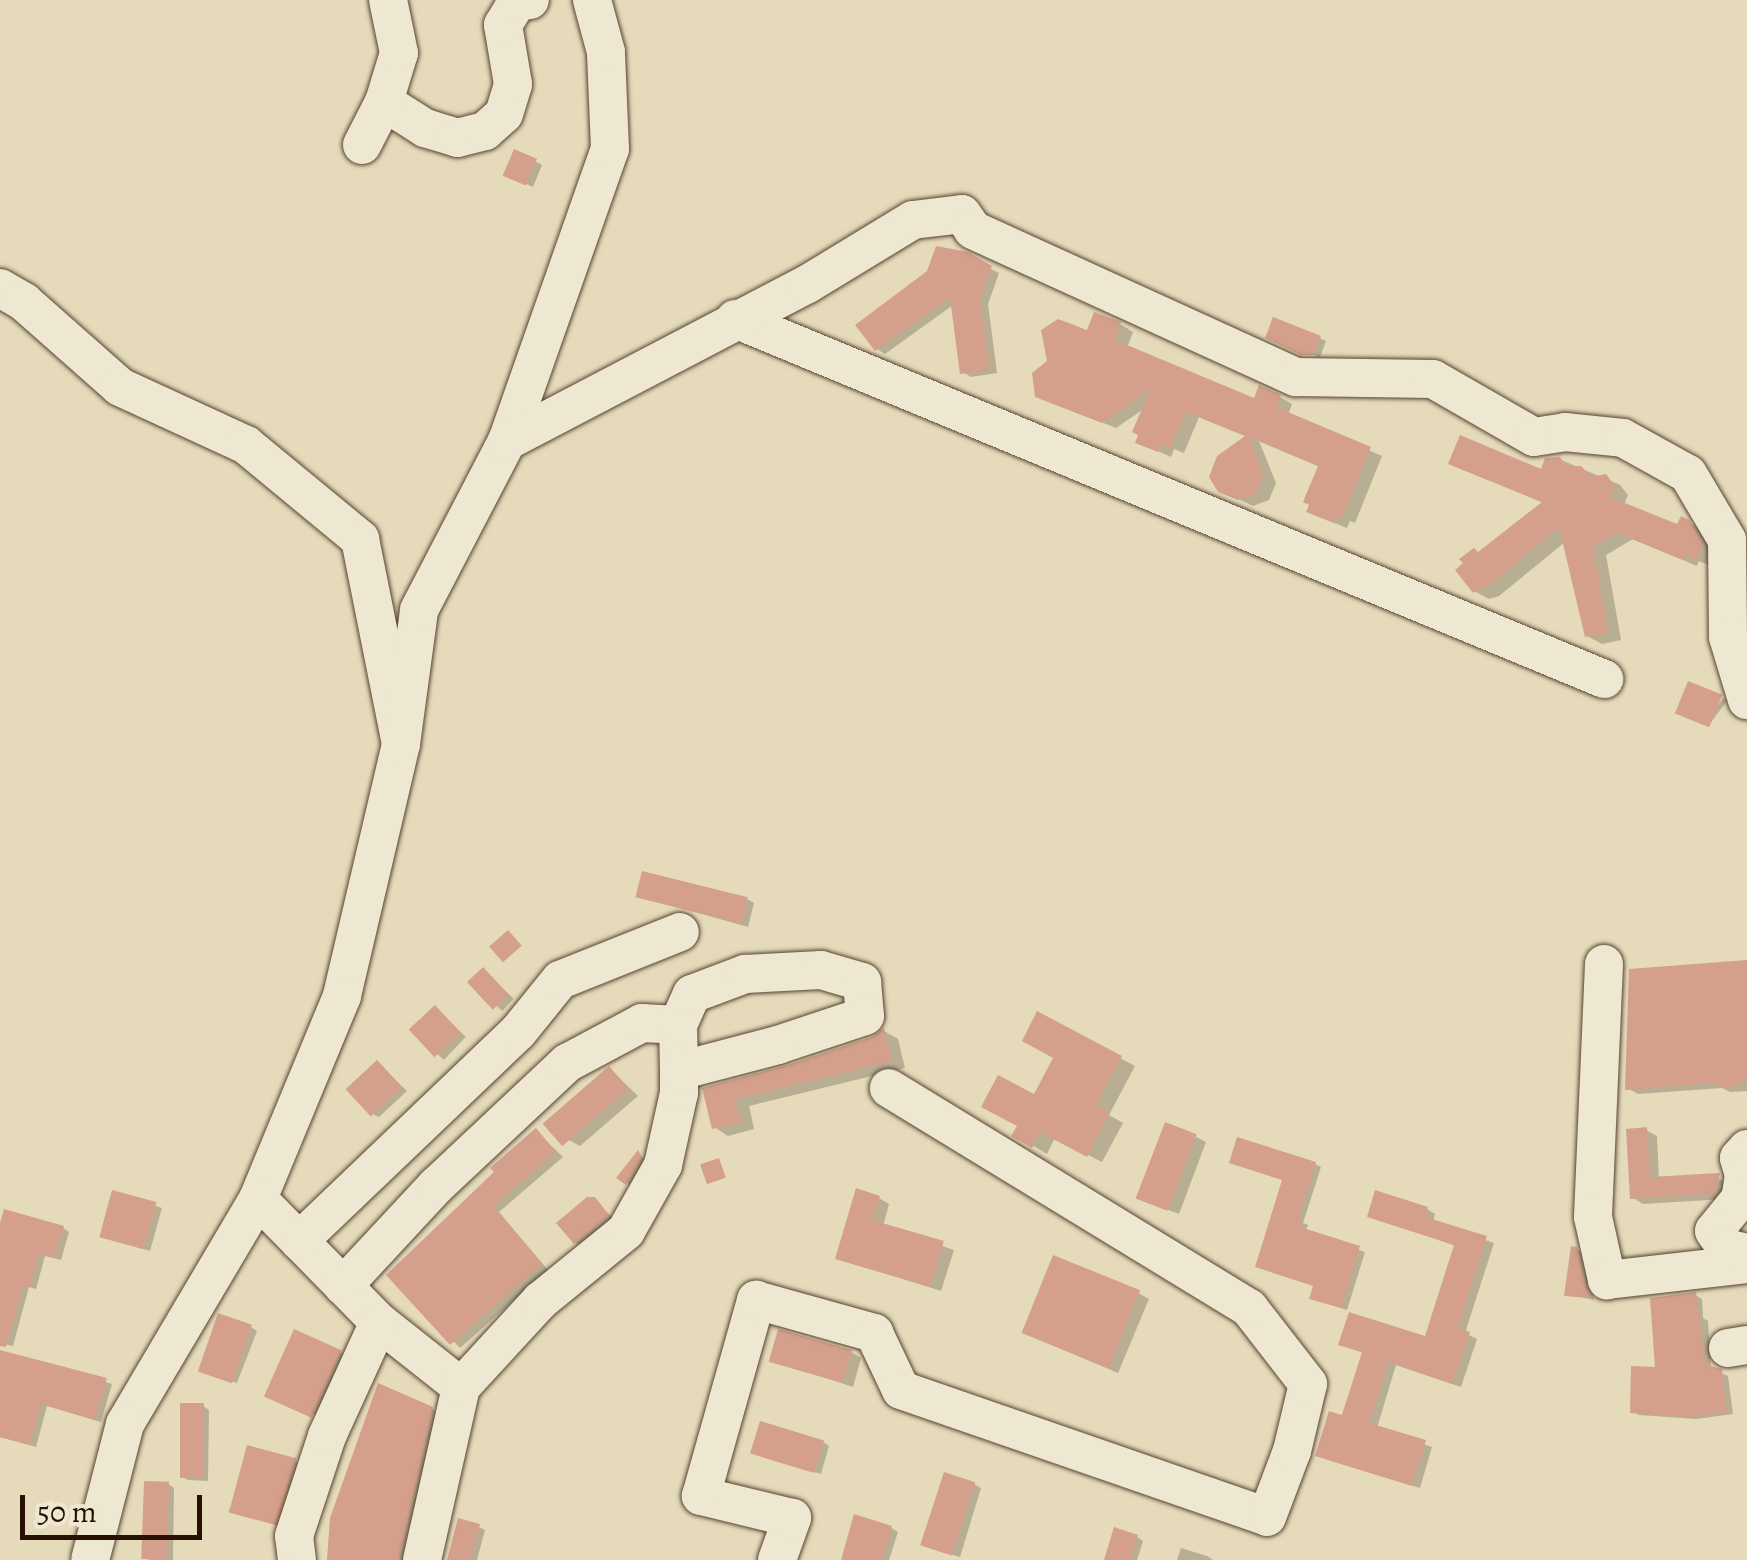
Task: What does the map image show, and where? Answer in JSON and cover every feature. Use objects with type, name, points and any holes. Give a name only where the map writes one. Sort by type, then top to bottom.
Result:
[{"type":"street","points":[[362,145],[384,102],[399,53],[388,0]]},
{"type":"street","points":[[384,102],[425,128],[457,138],[486,132],[504,114],[513,84],[503,25],[517,2],[530,0]]},
{"type":"street","points":[[552,0],[580,8],[606,52]]},
{"type":"street","points":[[90,1560],[125,1424],[258,1199],[342,996],[401,744],[419,610],[507,441],[610,148],[606,52],[592,0]]},
{"type":"street","points":[[507,441],[806,285],[912,220],[962,214],[972,230],[1296,378],[1432,379],[1534,437],[1565,432],[1622,438],[1688,474],[1727,540],[1728,637],[1747,700]]},
{"type":"street","points":[[0,288],[24,302],[120,387],[246,444],[360,539],[401,744]]},
{"type":"street","points":[[735,319],[1604,679]]},
{"type":"street","points":[[299,1241],[518,1032],[560,980],[680,932]]},
{"type":"street","points":[[1604,964],[1593,1217],[1607,1280],[1747,1264]]},
{"type":"street","points":[[422,1560],[461,1387],[540,1301],[626,1230],[663,1165],[679,1094],[678,1070],[678,1026],[692,994],[745,974],[821,970],[862,982],[865,1016],[678,1070]]},
{"type":"street","points":[[344,1286],[436,1186],[566,1063],[642,1023],[678,1026]]},
{"type":"street","points":[[777,1560],[792,1518],[701,1496],[756,1300],[874,1333],[901,1390],[1267,1518],[1292,1452],[1308,1384],[1248,1308],[889,1088]]},
{"type":"street","points":[[1747,1149],[1739,1158],[1744,1175],[1740,1200],[1714,1231],[1726,1248],[1747,1253]]},
{"type":"street","points":[[258,1199],[379,1322],[461,1387]]},
{"type":"street","points":[[298,1560],[294,1536],[327,1436],[379,1322]]},
{"type":"building","points":[[514,149],[537,159],[526,185],[503,176]]},
{"type":"building","points":[[936,246],[968,252],[992,266],[980,299],[990,370],[960,374],[950,298],[875,351],[855,325],[927,271]]},
{"type":"building","points":[[1094,312],[1121,322],[1115,340],[1254,398],[1259,385],[1281,395],[1276,407],[1371,447],[1342,518],[1337,516],[1334,523],[1306,512],[1309,505],[1303,502],[1318,466],[1249,437],[1263,474],[1256,494],[1238,500],[1218,492],[1209,477],[1217,456],[1245,436],[1186,412],[1170,448],[1161,444],[1158,452],[1135,443],[1138,435],[1132,432],[1151,388],[1102,423],[1035,397],[1032,373],[1047,361],[1041,330],[1058,319],[1087,330]]},
{"type":"building","points":[[1273,317],[1321,336],[1313,355],[1301,355],[1265,338]]},
{"type":"building","points":[[1460,435],[1541,469],[1545,458],[1560,457],[1566,466],[1581,466],[1592,477],[1606,474],[1615,486],[1610,497],[1677,524],[1681,516],[1689,520],[1703,544],[1697,560],[1684,555],[1683,560],[1617,533],[1593,547],[1608,633],[1585,637],[1559,527],[1484,590],[1481,587],[1473,593],[1455,570],[1463,563],[1459,559],[1474,548],[1478,552],[1542,502],[1448,464]]},
{"type":"building","points":[[1688,681],[1722,695],[1709,727],[1675,713]]},
{"type":"building","points":[[642,871],[748,897],[741,924],[635,897]]},
{"type":"building","points":[[508,930],[522,946],[503,962],[489,946]]},
{"type":"building","points":[[1747,960],[1747,1080],[1740,1081],[1740,1086],[1717,1088],[1716,1083],[1625,1090],[1629,969]]},
{"type":"building","points":[[483,967],[509,995],[493,1010],[467,982]]},
{"type":"building","points":[[435,1005],[461,1033],[435,1057],[409,1030]]},
{"type":"building","points":[[1037,1011],[1122,1056],[1096,1105],[1110,1113],[1087,1157],[1040,1132],[1032,1148],[1011,1136],[1017,1126],[981,1107],[998,1075],[1034,1094],[1053,1058],[1022,1041]]},
{"type":"building","points":[[884,1028],[892,1061],[736,1099],[741,1122],[712,1129],[702,1088],[785,1066],[872,1037]]},
{"type":"building","points":[[377,1060],[402,1087],[371,1116],[346,1089]]},
{"type":"building","points":[[609,1066],[629,1089],[562,1146],[543,1124]]},
{"type":"building","points":[[1165,1122],[1197,1134],[1167,1211],[1136,1199]]},
{"type":"building","points":[[1647,1127],[1650,1177],[1720,1173],[1715,1194],[1630,1199],[1626,1129]]},
{"type":"building","points":[[536,1128],[556,1152],[493,1206],[542,1264],[450,1345],[386,1275],[494,1172],[490,1168]]},
{"type":"building","points":[[1237,1137],[1316,1162],[1298,1218],[1302,1219],[1300,1227],[1360,1246],[1341,1308],[1309,1299],[1313,1286],[1255,1267],[1282,1180],[1229,1163]]},
{"type":"building","points":[[638,1150],[642,1157],[626,1185],[616,1178]]},
{"type":"building","points":[[719,1158],[726,1178],[707,1184],[700,1165]]},
{"type":"building","points":[[856,1188],[880,1196],[872,1220],[944,1241],[930,1287],[835,1259]]},
{"type":"building","points":[[112,1190],[156,1202],[144,1249],[99,1237]]},
{"type":"building","points":[[1375,1190],[1428,1207],[1425,1217],[1487,1236],[1458,1328],[1470,1332],[1452,1384],[1388,1362],[1369,1423],[1426,1440],[1412,1486],[1315,1456],[1329,1411],[1342,1415],[1362,1352],[1338,1345],[1349,1312],[1425,1336],[1454,1245],[1367,1217]]},
{"type":"building","points":[[587,1197],[595,1197],[609,1215],[574,1244],[556,1223]]},
{"type":"building","points":[[4,1209],[64,1226],[54,1258],[39,1254],[30,1287],[23,1286],[6,1347],[0,1346],[0,1223]]},
{"type":"building","points":[[1571,1246],[1577,1247],[1589,1298],[1564,1296]]},
{"type":"building","points":[[1053,1255],[1140,1290],[1109,1368],[1022,1333]]},
{"type":"building","points":[[1696,1292],[1706,1365],[1722,1369],[1727,1412],[1688,1417],[1630,1413],[1631,1366],[1655,1367],[1650,1298]]},
{"type":"building","points":[[218,1313],[252,1325],[232,1383],[198,1372]]},
{"type":"building","points":[[294,1329],[342,1350],[311,1418],[264,1397]]},
{"type":"building","points":[[778,1329],[852,1350],[843,1383],[769,1362]]},
{"type":"building","points":[[0,1350],[107,1378],[95,1420],[41,1404],[30,1445],[0,1437]]},
{"type":"building","points":[[378,1383],[433,1407],[399,1560],[327,1560],[330,1518]]},
{"type":"building","points":[[180,1403],[204,1403],[204,1478],[180,1478]]},
{"type":"building","points":[[760,1421],[824,1441],[814,1473],[750,1454]]},
{"type":"building","points":[[247,1445],[296,1458],[278,1526],[229,1513]]},
{"type":"building","points":[[944,1472],[975,1482],[952,1555],[920,1545]]},
{"type":"building","points":[[144,1481],[169,1482],[166,1560],[141,1559]]},
{"type":"building","points":[[854,1514],[892,1526],[882,1560],[841,1560]]},
{"type":"building","points":[[458,1518],[480,1524],[470,1560],[447,1560]]},
{"type":"building","points":[[1114,1527],[1138,1535],[1130,1560],[1104,1560]]}]
